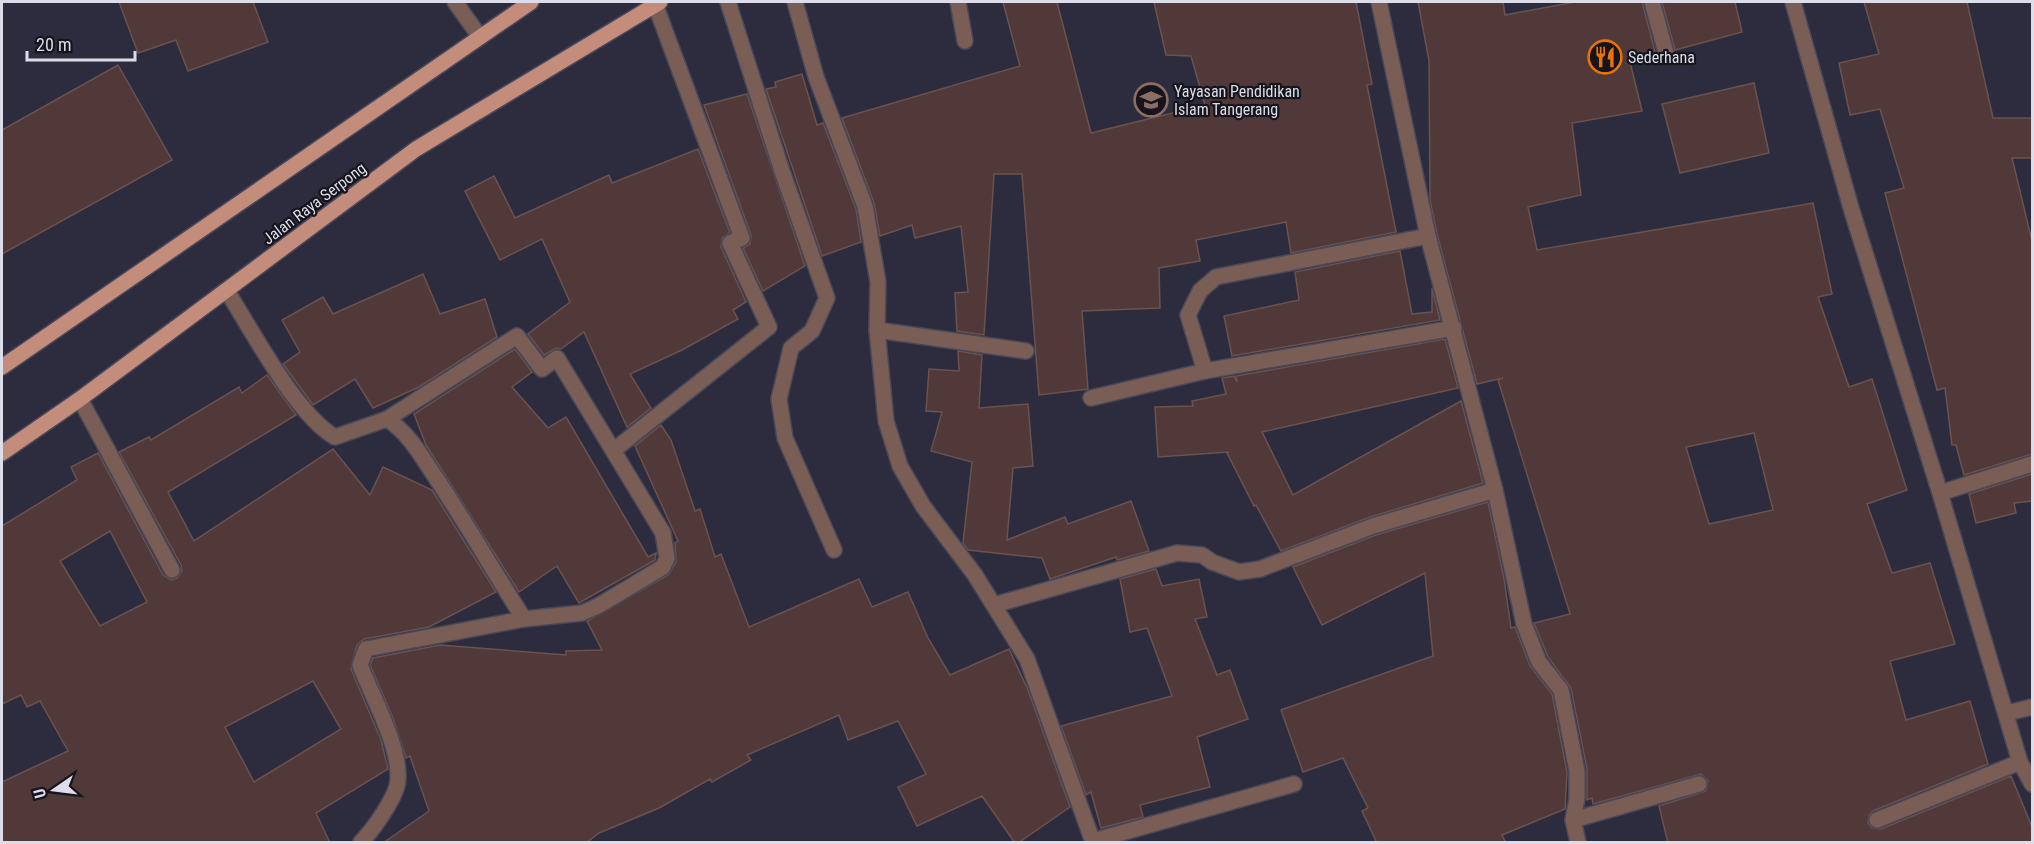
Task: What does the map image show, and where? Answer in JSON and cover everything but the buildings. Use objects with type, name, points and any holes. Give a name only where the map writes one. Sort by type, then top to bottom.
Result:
[{"type":"main road","points":[[2,367],[480,37],[514,7],[531,2]]},
{"type":"main road","name":"Jalan Raya Serpong","points":[[2,453],[80,399],[416,149],[658,3]]},
{"type":"street","points":[[455,2],[480,37]]},
{"type":"street","points":[[728,2],[782,171],[827,298],[812,331],[791,348],[779,399],[785,438],[834,550]]},
{"type":"street","points":[[795,2],[816,78],[865,206],[878,282],[877,330],[885,421],[900,466],[923,506],[994,605],[1027,659],[1094,842],[1294,784]]},
{"type":"street","points":[[958,2],[965,41]]},
{"type":"street","points":[[1379,2],[1428,236],[1495,490],[1524,624],[1539,662],[1561,690],[1577,771],[1577,798],[1572,820],[1578,843]]},
{"type":"street","points":[[1652,2],[1666,52]]},
{"type":"street","points":[[1793,2],[1851,208],[1940,493],[2020,762],[2032,784]]},
{"type":"street","points":[[614,450],[769,327],[730,243],[741,238],[658,3]]},
{"type":"street","points":[[1205,371],[1188,315],[1200,291],[1216,277],[1428,236]]},
{"type":"street","points":[[226,291],[295,396],[325,431],[335,437],[387,419],[517,336],[542,369],[557,358],[663,533],[667,558],[663,567],[598,606],[582,613],[524,619],[366,650],[360,665],[393,747],[399,780],[381,817],[362,843]]},
{"type":"street","points":[[1091,398],[1205,371],[1454,328]]},
{"type":"street","points":[[877,330],[1026,351]]},
{"type":"street","points":[[80,399],[172,570]]},
{"type":"street","points":[[387,419],[398,426],[418,451],[465,521],[524,619]]},
{"type":"street","points":[[1940,493],[2032,464]]},
{"type":"street","points":[[994,605],[1177,553],[1202,555],[1212,562],[1239,572],[1260,569],[1372,526],[1495,490]]},
{"type":"street","points":[[2007,713],[2032,707]]},
{"type":"street","points":[[1877,820],[2020,762]]},
{"type":"street","points":[[1572,820],[1699,784]]},
{"type":"place","name":"Sederhana","points":[[1605,57]]},
{"type":"place","name":"Yayasan Pendidikan Islam Tangerang","points":[[1151,100]]}]
